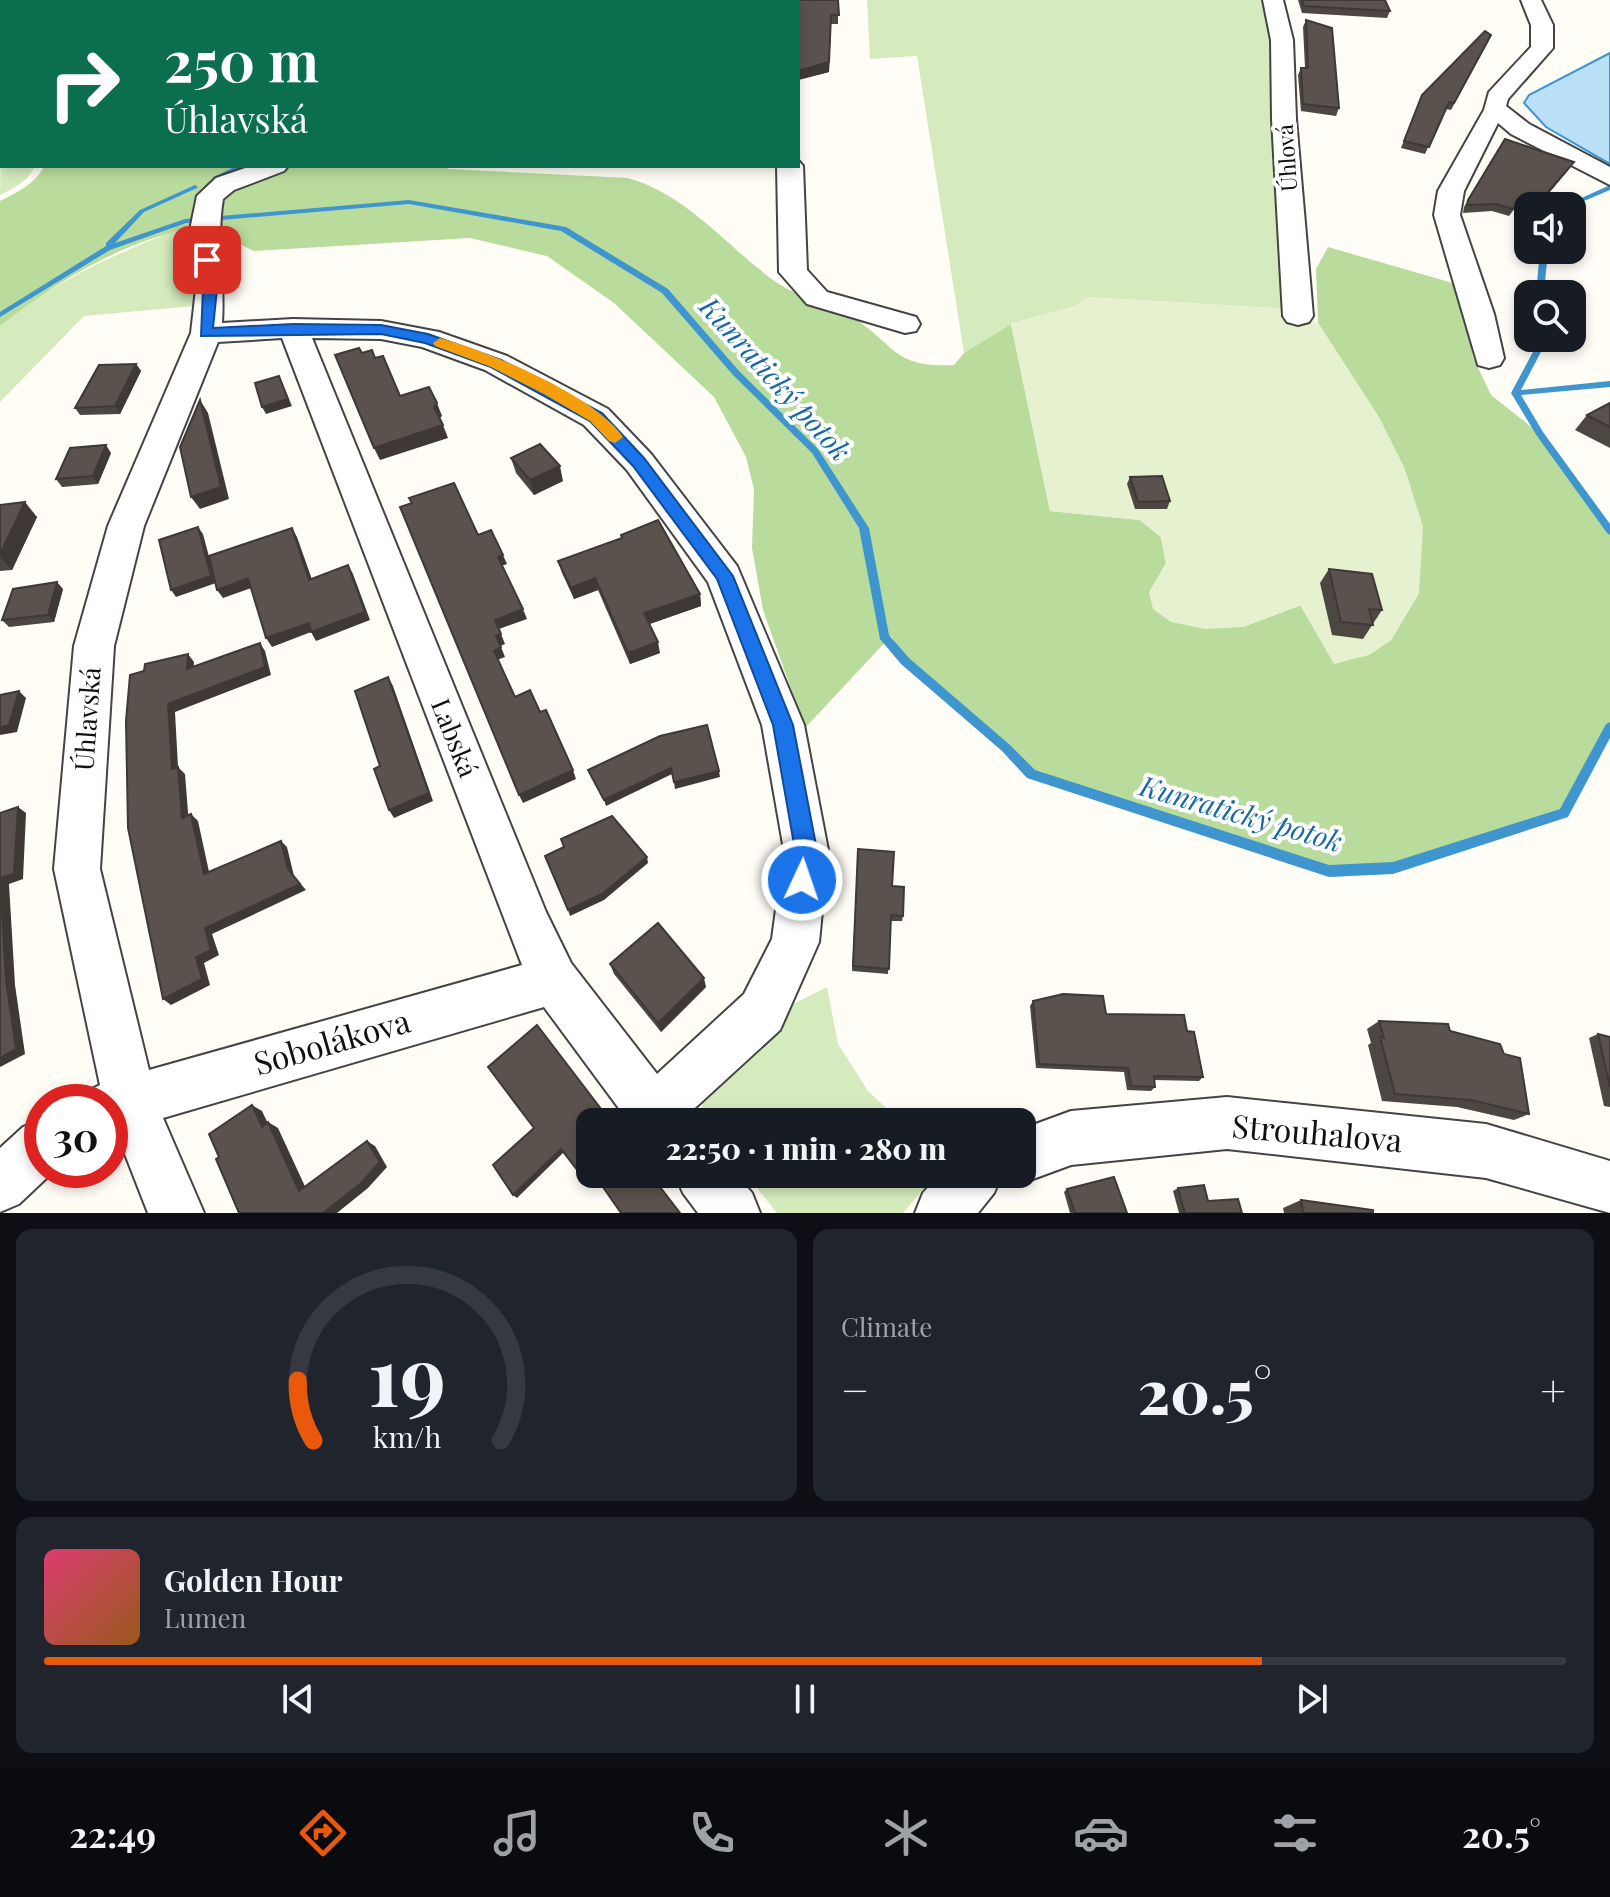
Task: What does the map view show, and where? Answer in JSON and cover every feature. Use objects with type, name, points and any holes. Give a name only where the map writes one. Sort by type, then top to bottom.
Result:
[{"type":"street","name":"Úhlová","points":[[1273,0],[1282,40],[1284,119],[1298,316]]},
{"type":"street","points":[[1531,0],[1542,25],[1542,48],[1493,104],[1497,112],[1520,129],[1610,177]]},
{"type":"street","points":[[1489,358],[1479,314],[1447,215],[1451,191],[1489,117],[1497,112]]},
{"type":"street","name":"Úhlavská","points":[[116,1084],[77,869],[94,646],[126,526],[206,333],[210,289],[207,212],[225,184],[269,168]]},
{"type":"street","points":[[790,168],[793,272],[817,298],[905,324]]},
{"type":"street","points":[[206,333],[293,328],[381,330],[428,339],[496,363],[596,417],[639,462],[724,576],[783,725],[806,850],[795,942],[762,1012],[666,1108]]},
{"type":"street","name":"Labská","points":[[293,328],[522,911],[554,980],[650,1108]]},
{"type":"street","name":"Sobolákova","points":[[128,1102],[554,980]]},
{"type":"street","name":"Úhlavská","points":[[128,1120],[176,1213]]},
{"type":"street","name":"Strouhalova","points":[[1036,1151],[1071,1138],[1227,1123],[1486,1151],[1610,1188]]},
{"type":"street","points":[[0,1185],[24,1163]]},
{"type":"street","points":[[713,1188],[732,1213]]},
{"type":"street","points":[[943,1213],[964,1188]]},
{"type":"green space","points":[[867,0],[1263,0],[1274,43],[1290,309],[1088,297],[1075,306],[1011,324],[964,353],[917,56],[870,59]]},
{"type":"green space","points":[[0,168],[34,168],[25,180],[0,195]]},
{"type":"green space","points":[[43,168],[447,168],[628,178],[650,186],[688,209],[776,282],[854,318],[907,359],[934,365],[954,365],[964,353],[1011,324],[1050,511],[1140,520],[1161,537],[1166,563],[1243,627],[1301,605],[1369,655],[1391,640],[1419,593],[1380,419],[1318,323],[1316,269],[1328,247],[1463,286],[1473,357],[1491,395],[1540,434],[1610,531],[1610,727],[1567,806],[1480,840],[1393,868],[1329,870],[1031,774],[911,666],[891,636],[805,728],[763,610],[752,548],[754,489],[746,457],[714,397],[614,303],[547,256],[470,238],[254,251],[231,240],[216,223],[129,247],[75,274],[0,326],[0,201],[19,191]]},
{"type":"green space","points":[[186,227],[196,277],[194,306],[84,316],[0,402],[0,326],[88,269]]},
{"type":"green space","points":[[1088,297],[1290,309],[1318,323],[1380,419],[1405,469],[1423,527],[1419,593],[1391,640],[1369,655],[1334,664],[1300,605],[1243,627],[1205,629],[1171,622],[1153,609],[1149,592],[1166,563],[1161,537],[1140,520],[1050,511],[1011,324],[1075,306]]},
{"type":"green space","points":[[827,987],[838,1044],[868,1091],[886,1108],[702,1108],[707,1081],[781,1010]]},
{"type":"green space","points":[[757,1188],[925,1188],[903,1213],[777,1213]]},
{"type":"water","points":[[1610,53],[1610,164],[1546,127],[1524,103],[1529,95]]},
{"type":"building","points":[[800,0],[838,0],[839,15],[831,15],[829,62],[800,70]]},
{"type":"building","points":[[1302,0],[1385,0],[1390,11],[1304,6]]},
{"type":"building","points":[[1306,20],[1332,28],[1339,108],[1303,104],[1301,68],[1308,68]]},
{"type":"building","points":[[1485,31],[1491,35],[1454,103],[1449,102],[1429,147],[1404,141],[1422,95]]},
{"type":"building","points":[[1505,139],[1574,162],[1548,192],[1514,192],[1513,209],[1496,204],[1467,205]]},
{"type":"building","points":[[359,348],[362,353],[372,350],[375,358],[383,356],[400,396],[429,387],[443,425],[374,448],[335,355]]},
{"type":"building","points":[[136,364],[115,406],[75,408],[99,365]]},
{"type":"building","points":[[279,376],[288,399],[262,407],[255,383]]},
{"type":"building","points":[[200,400],[221,487],[191,497],[180,447]]},
{"type":"building","points":[[1610,403],[1610,427],[1587,415]]},
{"type":"building","points":[[540,444],[560,466],[530,480],[511,458]]},
{"type":"building","points":[[106,445],[93,476],[56,479],[70,448]]},
{"type":"building","points":[[1162,476],[1170,501],[1138,502],[1130,477]]},
{"type":"building","points":[[454,483],[478,535],[491,530],[503,555],[498,557],[523,609],[495,620],[501,634],[496,636],[501,647],[494,651],[515,697],[530,690],[540,712],[546,710],[573,770],[519,795],[400,507],[412,503],[409,498]]},
{"type":"building","points":[[25,502],[0,554],[0,505]]},
{"type":"building","points":[[658,520],[700,594],[644,613],[658,642],[628,653],[595,578],[571,588],[558,561],[622,538],[621,535]]},
{"type":"building","points":[[198,527],[211,576],[171,590],[159,540]]},
{"type":"building","points":[[292,528],[309,580],[348,565],[365,612],[311,632],[309,623],[266,638],[248,578],[217,590],[209,556]]},
{"type":"building","points":[[1329,569],[1372,574],[1382,610],[1369,609],[1373,625],[1341,622]]},
{"type":"building","points":[[57,582],[48,615],[2,620],[13,589]]},
{"type":"building","points":[[260,643],[265,667],[168,704],[172,769],[178,767],[182,818],[191,814],[204,874],[281,841],[288,869],[300,884],[205,928],[211,950],[196,957],[202,979],[163,999],[128,828],[126,721],[130,675],[144,671],[145,664],[188,654],[187,669]]},
{"type":"building","points":[[388,677],[429,793],[389,810],[374,769],[380,766],[355,691]]},
{"type":"building","points":[[19,691],[9,725],[0,727],[0,695]]},
{"type":"building","points":[[707,725],[719,771],[674,782],[671,768],[604,800],[588,770],[660,736]]},
{"type":"building","points":[[18,807],[14,874],[0,878],[0,813]]},
{"type":"building","points":[[612,816],[647,857],[602,894],[568,910],[545,856],[564,847],[561,839]]},
{"type":"building","points":[[858,849],[894,852],[892,886],[904,887],[903,916],[891,915],[889,969],[853,966]]},
{"type":"building","points":[[0,878],[6,980],[16,1049],[0,1058]]},
{"type":"building","points":[[658,923],[704,978],[658,1023],[610,964]]},
{"type":"building","points":[[1063,994],[1103,996],[1106,1014],[1184,1015],[1187,1031],[1194,1032],[1203,1077],[1154,1076],[1155,1087],[1131,1086],[1128,1068],[1039,1064],[1033,1001]]},
{"type":"building","points":[[1379,1021],[1448,1024],[1450,1031],[1500,1044],[1504,1054],[1520,1058],[1529,1114],[1471,1100],[1395,1094],[1380,1037],[1384,1038]]},
{"type":"building","points":[[537,1025],[600,1108],[576,1108],[576,1168],[561,1149],[513,1195],[493,1165],[534,1128],[488,1067]]},
{"type":"building","points":[[1598,1034],[1610,1037],[1610,1087]]},
{"type":"building","points":[[252,1105],[262,1127],[268,1122],[299,1191],[367,1141],[380,1162],[360,1184],[323,1213],[239,1213],[209,1134]]},
{"type":"building","points":[[1114,1177],[1127,1213],[1075,1213],[1067,1189]]},
{"type":"building","points":[[1204,1185],[1208,1201],[1238,1199],[1242,1213],[1185,1213],[1178,1188]]},
{"type":"building","points":[[604,1188],[661,1188],[680,1213],[621,1213]]},
{"type":"building","points":[[1301,1200],[1373,1210],[1373,1213],[1303,1213]]},
{"type":"waterway","points":[[215,178],[238,168]]},
{"type":"waterway","points":[[109,245],[142,211],[195,187]]},
{"type":"waterway","name":"Kunratický potok","points":[[1586,198],[1610,187]]},
{"type":"waterway","name":"Kunratický potok","points":[[0,315],[107,248],[185,221],[409,202],[563,229],[665,291],[736,373],[815,451],[864,528],[884,636],[905,661],[1006,748],[1031,774],[1329,871],[1393,868],[1564,813],[1610,727]]},
{"type":"waterway","name":"Kunratický potok","points":[[1541,280],[1543,264]]},
{"type":"waterway","name":"Kunratický potok","points":[[1515,393],[1537,352]]},
{"type":"waterway","points":[[1515,393],[1610,384]]},
{"type":"waterway","name":"Kunratický potok","points":[[1515,393],[1540,434],[1610,531]]},
{"type":"slow traffic","points":[[440,343],[496,363],[550,390],[596,417],[615,437]]},
{"type":"route","points":[[207,260],[210,289],[206,333],[293,328],[381,330],[428,339],[496,363],[596,417],[639,462],[724,576],[783,725],[806,850],[802,880]]}]
